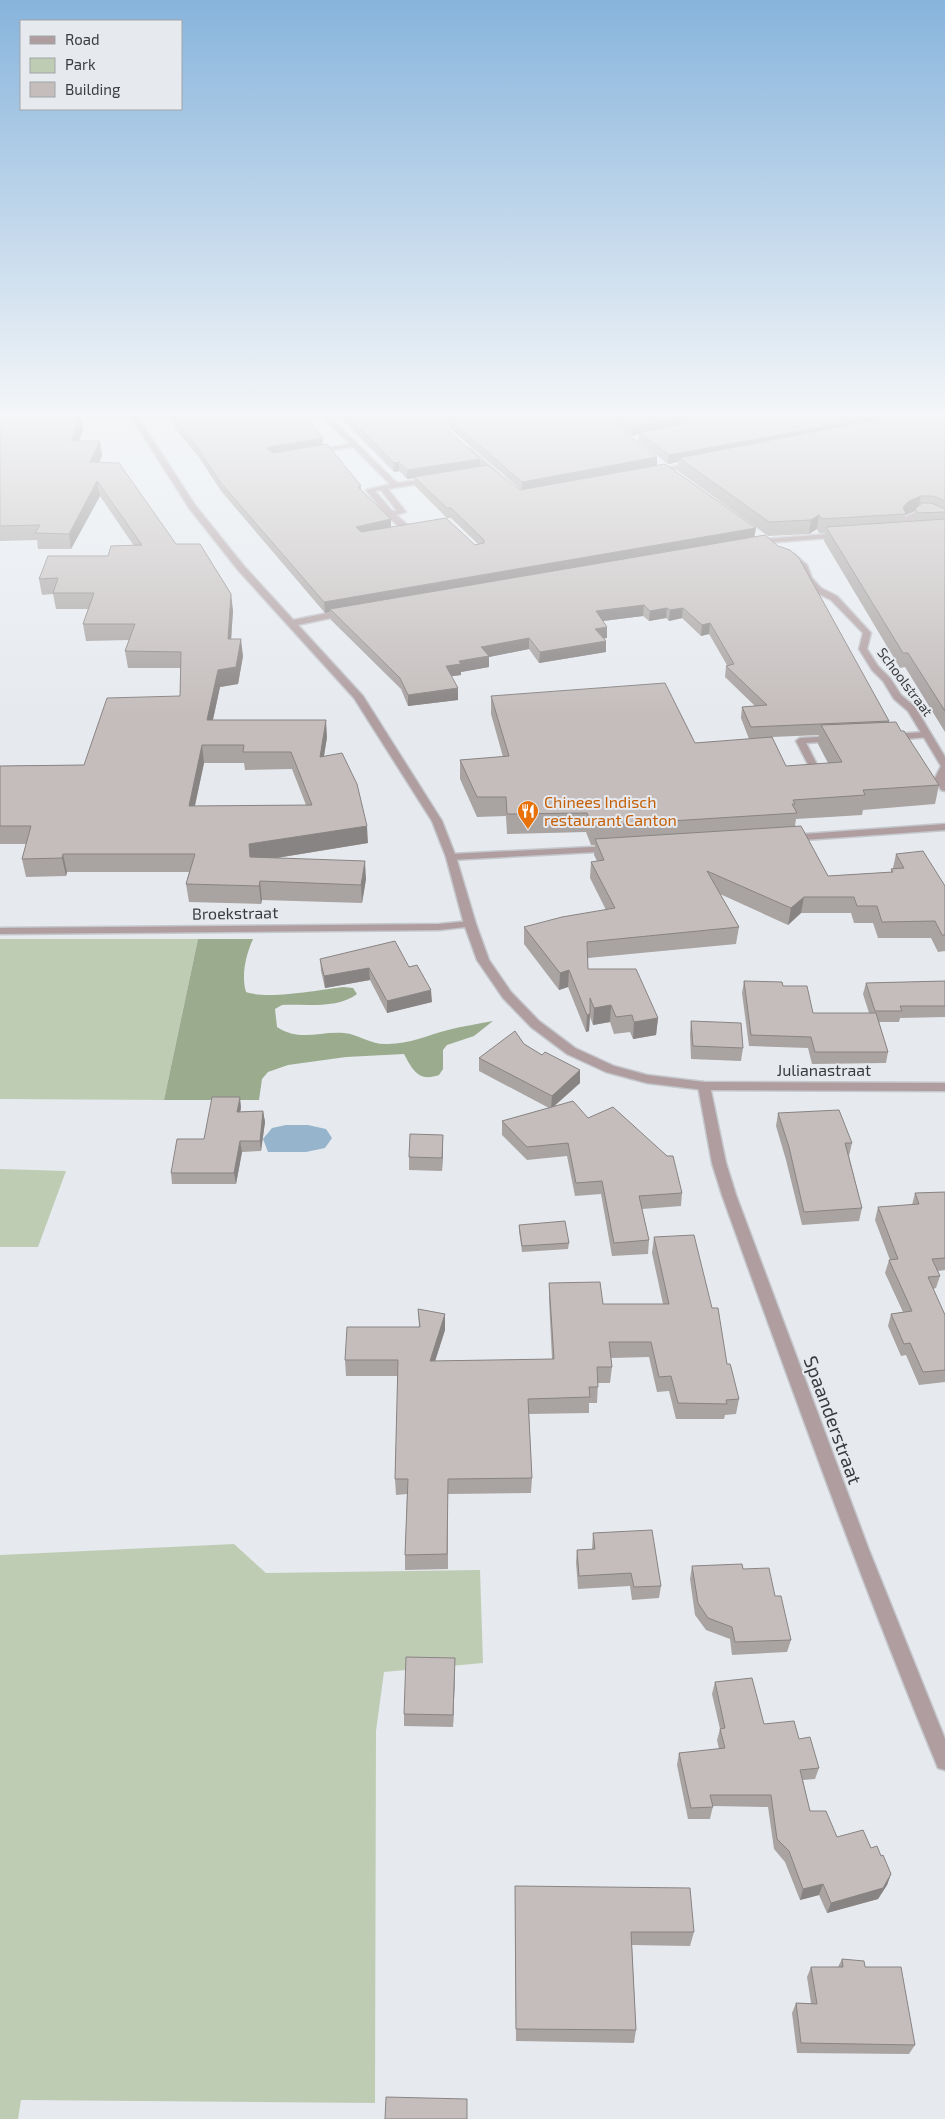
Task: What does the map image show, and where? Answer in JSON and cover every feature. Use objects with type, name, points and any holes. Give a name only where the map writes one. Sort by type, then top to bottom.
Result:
[{"type":"street","name":"Julianastraat","points":[[200,516],[241,568],[358,696],[437,821],[451,857],[470,924],[483,960],[507,995],[536,1024],[571,1051],[610,1069],[647,1079],[704,1086],[945,1087]]},
{"type":"street","points":[[392,516],[407,529],[423,526]]},
{"type":"street","points":[[902,531],[916,530]]},
{"type":"street","points":[[746,543],[762,537],[854,534]]},
{"type":"street","name":"Schoolstraat","points":[[762,537],[778,551],[793,557],[804,567],[808,579],[813,585],[818,590],[834,598],[867,633],[863,649],[897,696],[912,710],[945,766],[940,778],[945,788]]},
{"type":"street","points":[[293,623],[356,611]]},
{"type":"street","points":[[778,839],[945,827]]},
{"type":"street","points":[[451,857],[622,848]]},
{"type":"street","name":"Broekstraat","points":[[0,931],[440,927],[470,924]]},
{"type":"street","name":"Spaanderstraat","points":[[704,1086],[719,1163],[729,1195],[837,1490],[905,1667],[945,1762]]},
{"type":"lane","points":[[910,516],[906,522],[916,530]]},
{"type":"lane","points":[[398,531],[407,529]]},
{"type":"lane","points":[[882,737],[926,735]]},
{"type":"lane","points":[[818,777],[800,741],[844,738]]},
{"type":"green space","points":[[0,939],[198,939],[164,1100],[0,1099]]},
{"type":"green space","points":[[198,939],[253,939],[245,965],[244,979],[246,992],[280,995],[343,987],[353,988],[357,994],[340,1002],[321,1005],[282,1005],[275,1009],[277,1027],[294,1034],[344,1033],[376,1043],[396,1044],[493,1021],[474,1036],[447,1045],[443,1050],[443,1069],[439,1075],[432,1077],[417,1074],[404,1054],[346,1057],[288,1065],[268,1072],[262,1079],[259,1100],[164,1100]]},
{"type":"green space","points":[[0,1169],[66,1171],[38,1247],[0,1247]]},
{"type":"green space","points":[[234,1544],[266,1573],[480,1570],[483,1663],[384,1672],[376,1731],[375,2103],[21,2100],[18,2119],[0,2119],[0,1555]]},
{"type":"water","points":[[286,1125],[308,1125],[326,1129],[332,1138],[325,1148],[306,1152],[268,1152],[263,1139],[272,1128]]},
{"type":"building","points":[[0,516],[79,516],[69,534],[35,533],[40,525],[0,526]]},
{"type":"building","points":[[122,516],[156,516],[176,544],[200,544],[231,594],[228,639],[241,639],[236,667],[218,670],[207,720],[326,720],[320,757],[342,753],[357,784],[367,826],[249,844],[250,857],[365,861],[361,885],[260,881],[259,886],[186,884],[195,854],[63,854],[62,858],[22,859],[31,826],[0,826],[0,766],[84,765],[107,698],[180,696],[181,652],[125,651],[135,624],[83,624],[94,593],[53,593],[58,578],[39,579],[48,556],[108,556],[111,546],[142,545]],"holes":[[[202,745],[244,745],[243,752],[291,752],[312,805],[189,806]]]},
{"type":"building","points":[[249,516],[388,516],[391,519],[356,527],[361,532],[446,518],[475,545],[484,543],[484,540],[459,516],[739,516],[756,528],[324,602]]},
{"type":"building","points":[[760,516],[818,516],[811,520],[769,522]]},
{"type":"building","points":[[820,516],[874,516],[822,519]]},
{"type":"building","points":[[945,519],[945,711],[908,653],[903,653],[826,527]]},
{"type":"building","points":[[765,535],[778,546],[790,550],[799,558],[889,721],[751,727],[742,707],[767,705],[726,666],[734,664],[710,623],[702,625],[683,608],[650,611],[644,605],[596,611],[607,627],[595,629],[606,641],[540,652],[529,638],[481,647],[489,656],[459,661],[461,664],[446,666],[458,688],[408,695],[400,678],[330,609]]},
{"type":"building","points":[[665,683],[695,743],[772,737],[786,766],[842,762],[821,725],[896,722],[901,731],[904,731],[939,785],[863,790],[865,795],[793,800],[795,804],[792,804],[797,813],[592,826],[587,813],[507,814],[506,797],[477,797],[460,760],[509,756],[491,696]]},
{"type":"building","points":[[801,826],[828,876],[893,872],[891,869],[904,868],[896,854],[923,851],[945,886],[945,935],[942,935],[935,921],[882,922],[877,906],[857,906],[854,897],[804,897],[791,908],[707,871],[739,927],[587,942],[588,969],[636,969],[658,1018],[634,1022],[632,1015],[616,1017],[611,1005],[594,1008],[590,998],[590,1014],[587,1015],[569,970],[560,973],[524,927],[562,917],[615,908],[591,862],[604,860],[595,839]]},
{"type":"building","points":[[395,941],[409,967],[417,965],[431,990],[387,1001],[369,968],[324,976],[320,959]]},
{"type":"building","points":[[744,981],[782,982],[783,986],[807,986],[813,1013],[876,1013],[888,1052],[815,1052],[811,1037],[751,1035]]},
{"type":"building","points":[[945,981],[945,1006],[900,1006],[902,1011],[875,1011],[866,983]]},
{"type":"building","points":[[691,1021],[741,1023],[743,1048],[693,1046]]},
{"type":"building","points":[[515,1031],[524,1044],[542,1055],[545,1052],[580,1070],[552,1096],[479,1058]]},
{"type":"building","points":[[212,1097],[240,1097],[237,1112],[263,1111],[260,1141],[240,1141],[234,1173],[171,1173],[177,1139],[204,1139]]},
{"type":"building","points":[[573,1101],[588,1118],[613,1107],[667,1156],[673,1156],[682,1193],[639,1196],[649,1240],[614,1243],[602,1181],[576,1183],[568,1143],[527,1147],[502,1121]]},
{"type":"building","points":[[839,1110],[852,1143],[845,1143],[862,1208],[804,1212],[789,1147],[778,1113]]},
{"type":"building","points":[[410,1134],[443,1135],[442,1158],[409,1157]]},
{"type":"building","points":[[945,1192],[945,1258],[932,1259],[940,1276],[928,1277],[945,1315],[945,1370],[923,1372],[910,1343],[904,1344],[891,1314],[912,1311],[889,1260],[898,1259],[878,1207],[919,1204],[915,1193]]},
{"type":"building","points":[[565,1221],[569,1243],[522,1246],[519,1225]]},
{"type":"building","points":[[694,1235],[712,1308],[718,1308],[727,1364],[730,1364],[739,1399],[726,1400],[727,1404],[678,1403],[671,1376],[659,1377],[651,1342],[609,1342],[612,1367],[597,1367],[598,1387],[589,1387],[590,1397],[528,1399],[532,1478],[448,1479],[447,1554],[405,1555],[408,1479],[395,1479],[398,1360],[345,1360],[347,1327],[420,1327],[418,1309],[445,1314],[430,1361],[554,1359],[549,1283],[600,1282],[603,1304],[669,1304],[654,1237]]},
{"type":"building","points":[[652,1530],[661,1586],[634,1587],[631,1573],[579,1576],[577,1550],[595,1549],[593,1533]]},
{"type":"building","points":[[742,1564],[743,1569],[769,1568],[775,1596],[781,1596],[791,1640],[735,1642],[732,1627],[708,1618],[698,1603],[692,1566]]},
{"type":"building","points":[[406,1657],[455,1658],[453,1715],[404,1714]]},
{"type":"building","points":[[752,1678],[764,1724],[794,1721],[799,1739],[810,1737],[819,1768],[800,1770],[810,1811],[826,1811],[837,1837],[863,1830],[871,1848],[877,1846],[881,1856],[883,1855],[891,1874],[883,1888],[831,1903],[823,1884],[803,1889],[789,1851],[777,1839],[771,1795],[710,1795],[713,1807],[691,1808],[679,1753],[725,1748],[720,1729],[725,1728],[715,1682]]},
{"type":"building","points":[[515,1886],[690,1888],[694,1932],[631,1932],[636,2030],[516,2029]]},
{"type":"building","points":[[842,1959],[864,1961],[865,1967],[901,1967],[915,2045],[801,2043],[796,2003],[817,2004],[811,1967],[843,1967]]},
{"type":"building","points":[[386,2097],[467,2099],[467,2119],[385,2119]]},
{"type":"place","name":"Chinees Indisch restaurant Canton","points":[[528,830]]}]
